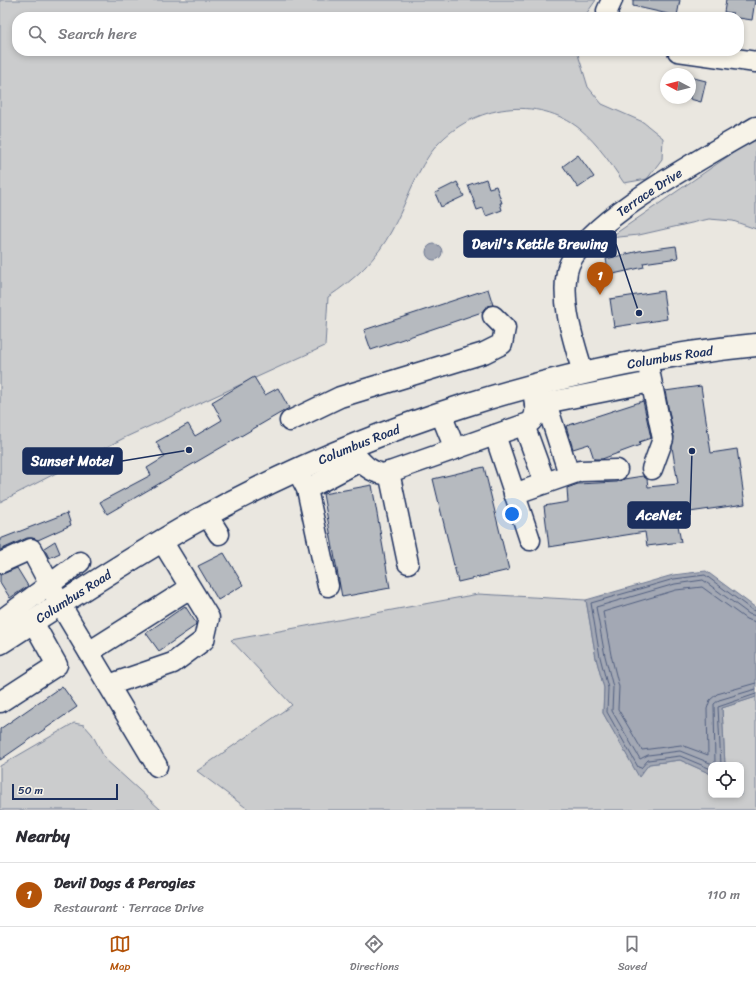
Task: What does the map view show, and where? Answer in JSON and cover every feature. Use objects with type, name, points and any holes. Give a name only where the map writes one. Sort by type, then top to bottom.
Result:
[{"type":"main road","name":"Columbus Road","points":[[2,627],[33,622],[162,541],[207,515],[302,480],[441,414],[538,399],[583,373],[647,361],[756,345]]},
{"type":"street","points":[[607,12],[612,0]]},
{"type":"street","points":[[713,56],[756,62]]},
{"type":"street","name":"Terrace Drive","points":[[583,373],[566,305],[567,271],[573,256],[585,241],[615,216],[660,185],[756,127]]},
{"type":"street","points":[[290,421],[340,398],[484,353],[502,344],[505,328],[494,316]]},
{"type":"street","points":[[647,361],[663,439],[652,468]]},
{"type":"street","points":[[538,399],[651,382]]},
{"type":"street","points":[[355,455],[366,468],[374,472],[384,474],[524,425],[534,420],[538,399]]},
{"type":"street","points":[[538,399],[569,474]]},
{"type":"street","points":[[441,414],[455,449]]},
{"type":"street","points":[[524,425],[545,483]]},
{"type":"street","points":[[495,435],[530,540]]},
{"type":"street","points":[[514,494],[580,471],[617,470]]},
{"type":"street","points":[[389,472],[408,563]]},
{"type":"street","points":[[302,480],[328,586]]},
{"type":"street","points":[[207,515],[219,534]]},
{"type":"street","points":[[109,685],[173,663],[204,640],[209,618],[162,541]]},
{"type":"street","points":[[0,563],[31,549],[60,604],[158,766]]},
{"type":"street","points":[[2,627],[49,584],[80,562]]},
{"type":"street","points":[[89,652],[190,588]]},
{"type":"street","points":[[0,702],[57,665],[33,622]]},
{"type":"shaded area","points":[[0,0],[596,0],[588,12],[12,12],[12,56],[579,56],[588,87],[602,104],[643,122],[663,138],[662,159],[647,179],[624,183],[593,141],[580,129],[563,118],[545,112],[526,109],[506,109],[487,113],[469,121],[452,131],[430,154],[417,175],[386,241],[372,259],[356,276],[328,297],[325,346],[126,437],[0,502]]},
{"type":"shaded area","points":[[756,140],[756,229],[733,221],[709,219],[639,235],[609,238],[743,146]]},
{"type":"shaded area","points":[[478,594],[586,600],[596,658],[604,688],[603,713],[639,776],[649,764],[680,760],[708,773],[708,798],[744,798],[744,762],[725,762],[722,708],[756,697],[756,810],[249,810],[197,771],[292,705],[231,640]]},
{"type":"shaded area","points":[[74,723],[84,725],[92,734],[105,759],[161,810],[0,810],[0,766]]},
{"type":"water","points":[[434,244],[441,249],[442,252],[437,259],[434,260],[427,255],[426,252],[431,245]]},
{"type":"water","points":[[706,571],[756,608],[756,697],[722,708],[725,762],[708,762],[708,773],[680,760],[649,764],[639,777],[603,713],[604,688],[596,658],[586,600],[673,575]]},
{"type":"building","points":[[633,0],[680,0],[678,12],[659,12],[633,6]]},
{"type":"building","points":[[726,0],[755,0],[752,20],[744,19],[744,12],[724,12]]},
{"type":"building","points":[[696,78],[706,81],[701,102],[696,101]]},
{"type":"building","points":[[578,155],[594,177],[578,188],[563,166]]},
{"type":"building","points":[[486,179],[489,188],[496,186],[502,203],[500,203],[502,210],[486,216],[483,208],[477,210],[468,185]]},
{"type":"building","points":[[457,182],[464,196],[441,207],[435,193]]},
{"type":"building","points":[[676,246],[678,258],[643,263],[644,267],[609,275],[606,259],[639,251]]},
{"type":"building","points":[[488,289],[493,305],[485,308],[482,312],[371,350],[364,330]]},
{"type":"building","points":[[663,291],[667,319],[614,327],[610,299]]},
{"type":"building","points":[[254,377],[265,395],[278,388],[289,408],[107,514],[100,502],[151,475],[147,468],[165,457],[156,442],[188,424],[195,436],[222,420],[212,402]]},
{"type":"building","points":[[701,386],[711,453],[737,449],[745,504],[676,514],[681,542],[647,546],[645,532],[549,547],[544,506],[568,502],[567,488],[578,484],[617,482],[624,479],[643,476],[647,479],[648,487],[678,484],[672,447],[674,437],[665,391]]},
{"type":"building","points":[[643,401],[651,438],[639,442],[640,445],[602,459],[594,459],[589,444],[573,449],[566,426]]},
{"type":"building","points":[[484,467],[509,570],[458,582],[433,479]]},
{"type":"building","points":[[372,485],[390,588],[342,597],[323,494]]},
{"type":"building","points":[[67,513],[71,525],[38,540],[27,538],[0,550],[0,539]]},
{"type":"building","points":[[55,541],[60,553],[49,558],[44,548]]},
{"type":"building","points":[[224,553],[243,585],[218,600],[198,566]]},
{"type":"building","points":[[17,568],[28,586],[10,598],[0,582],[0,575]]},
{"type":"building","points":[[185,606],[196,623],[195,626],[159,651],[146,633]]},
{"type":"building","points":[[62,686],[77,707],[0,760],[0,729]]},
{"type":"place","name":"Devil Dogs & Perogies","points":[[600,295]]},
{"type":"place","name":"Devil's Kettle Brewing","points":[[639,313]]},
{"type":"place","name":"Sunset Motel","points":[[189,450]]},
{"type":"place","name":"AceNet","points":[[692,451]]}]
